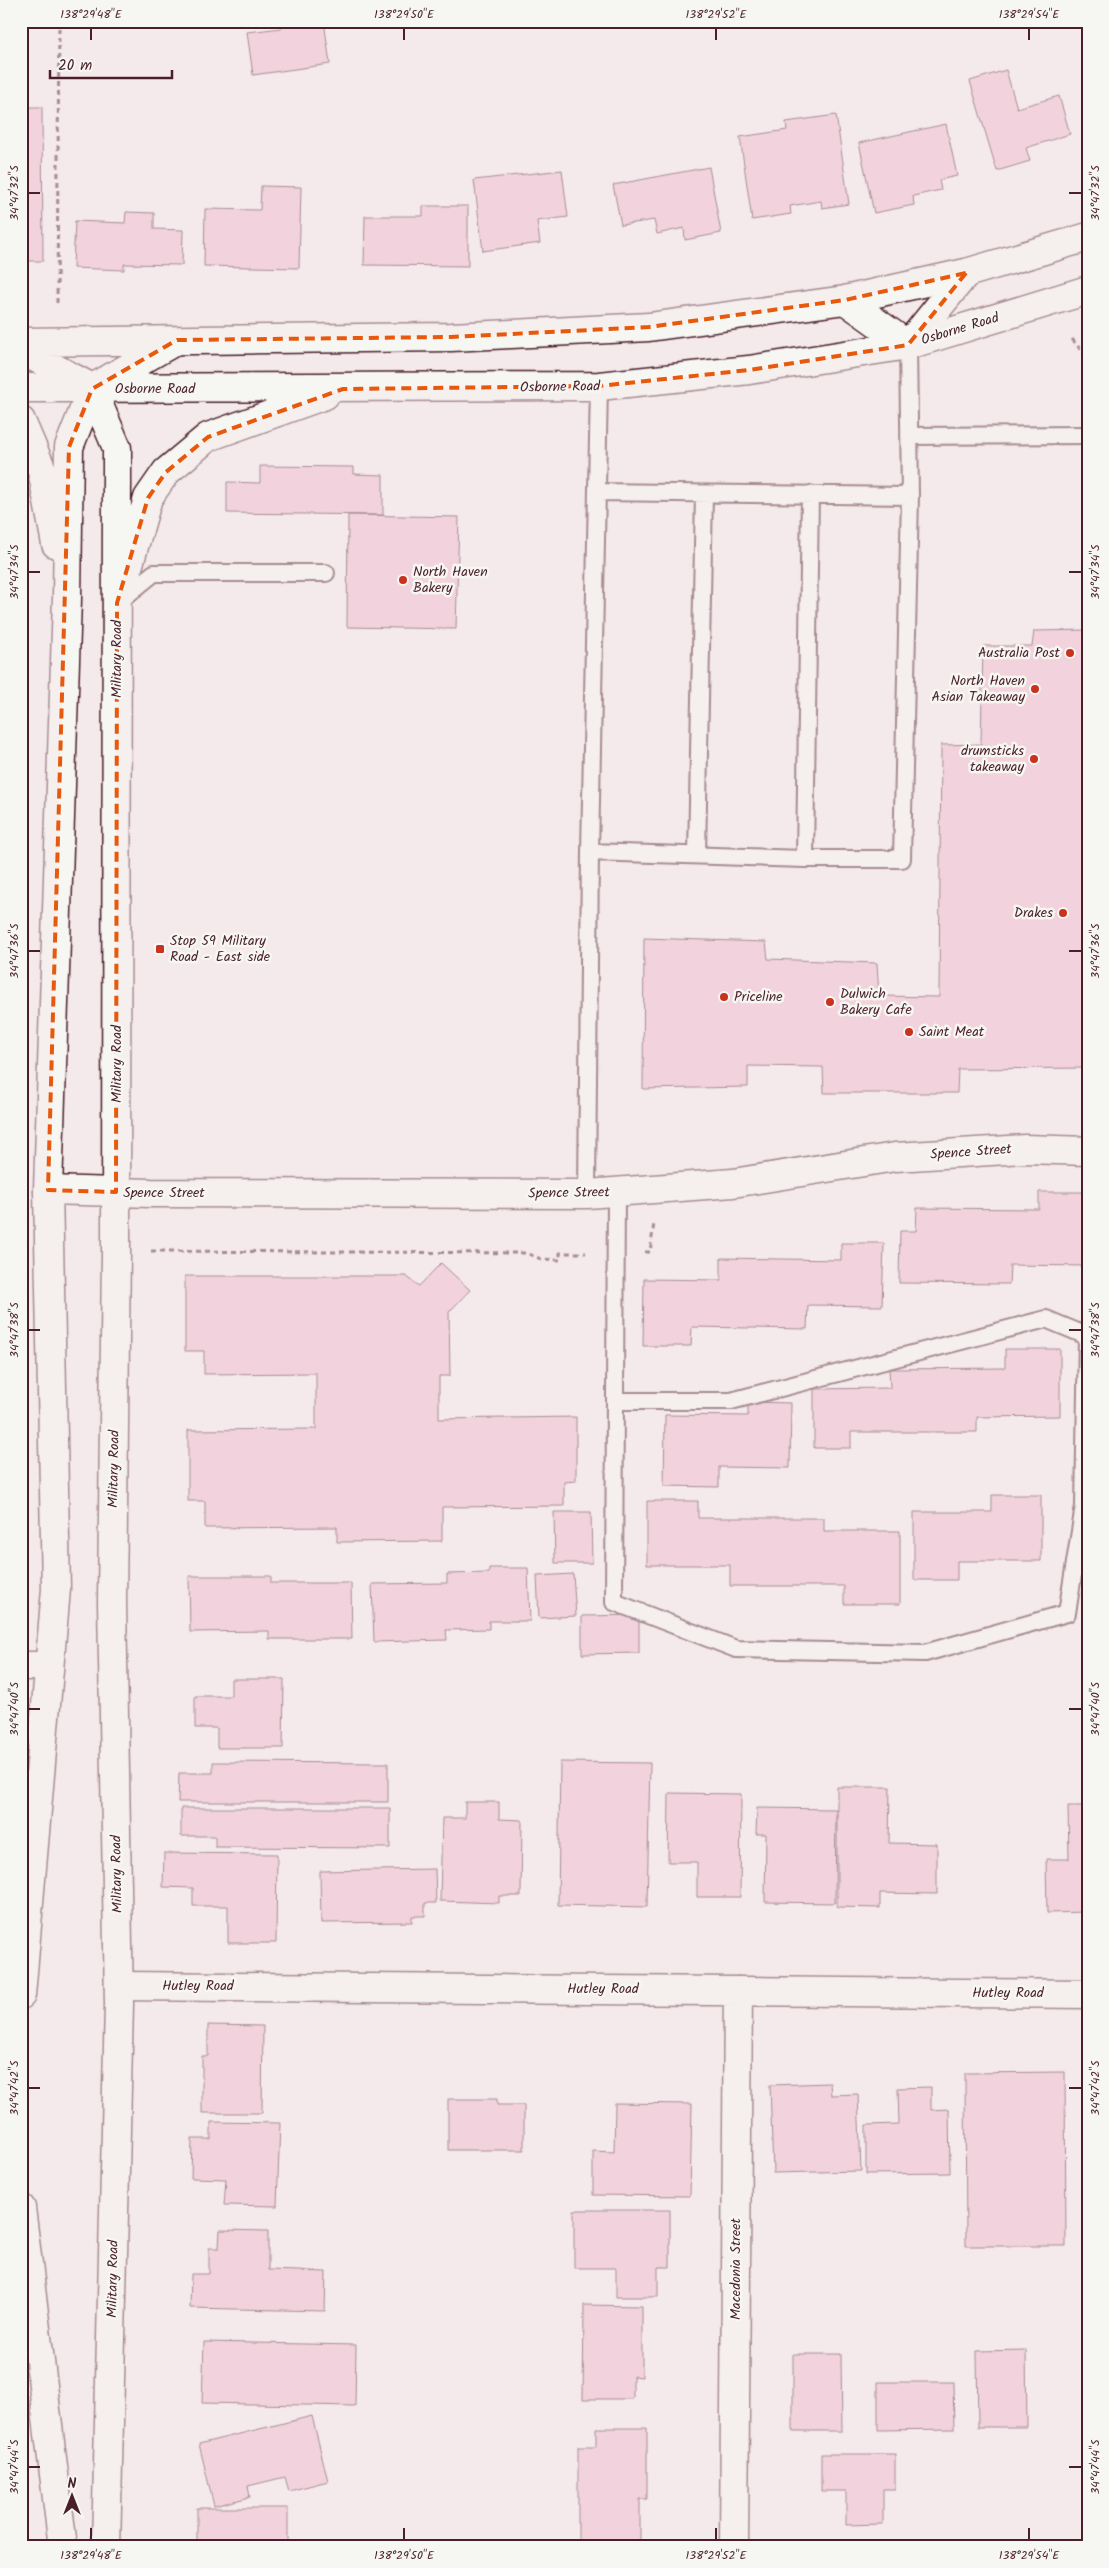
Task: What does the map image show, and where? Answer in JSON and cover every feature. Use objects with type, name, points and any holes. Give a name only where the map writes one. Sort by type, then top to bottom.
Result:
[{"type":"street","points":[[21,342],[451,337],[649,327],[845,300],[966,272],[1088,237]]},
{"type":"street","points":[[845,300],[908,345],[966,272]]},
{"type":"street","name":"Osborne Road","points":[[21,388],[599,386],[749,370],[908,345],[1088,290]]},
{"type":"street","points":[[21,1995],[56,1589],[48,1190],[67,599],[69,447],[92,388],[177,340]]},
{"type":"street","points":[[21,350],[92,388]]},
{"type":"street","name":"Military Road","points":[[92,388],[118,448],[116,1252],[112,1601],[119,1986],[106,2547]]},
{"type":"street","points":[[118,604],[148,498],[166,472],[208,437],[343,388]]},
{"type":"street","points":[[21,421],[42,470],[67,599]]},
{"type":"street","name":"Spence Street","points":[[48,1190],[587,1194],[733,1183],[895,1157],[1025,1149],[1088,1151]]},
{"type":"street","points":[[21,1666],[49,1666]]},
{"type":"street","name":"Hutley Road","points":[[119,1986],[1088,1994]]},
{"type":"street","name":"Macedonia Street","points":[[734,2547],[738,1990]]},
{"type":"street","points":[[21,2208],[63,2547]]},
{"type":"lane","points":[[590,852],[805,859],[902,859],[910,496],[908,345]]},
{"type":"lane","points":[[587,1194],[590,852],[599,386]]},
{"type":"lane","points":[[909,436],[1088,435]]},
{"type":"lane","points":[[597,492],[910,496]]},
{"type":"lane","points":[[697,855],[704,494]]},
{"type":"lane","points":[[805,859],[810,494]]},
{"type":"lane","points":[[118,604],[154,573],[326,573]]},
{"type":"lane","points":[[615,1401],[731,1401],[1046,1319],[1087,1336],[1084,1506],[1067,1612],[925,1654],[736,1649],[614,1602],[616,1192]]},
{"type":"path","points":[[57,302],[58,21]]},
{"type":"path","points":[[1072,339],[1088,359]]},
{"type":"path","points":[[116,1252],[526,1253],[541,1259],[560,1260],[560,1253],[650,1252],[655,1222]]},
{"type":"highlighted area","points":[[966,273],[908,345],[749,370],[599,386],[343,389],[208,437],[166,472],[148,498],[117,603],[116,1192],[48,1190],[69,447],[92,389],[177,340],[451,337],[649,327],[845,300]]},
{"type":"building","points":[[282,21],[324,21],[330,64],[253,75],[247,32],[282,28]]},
{"type":"building","points":[[1006,70],[1017,108],[1059,96],[1070,134],[1026,148],[1030,161],[997,171],[970,81]]},
{"type":"building","points":[[21,107],[42,107],[43,261],[21,261]]},
{"type":"building","points":[[836,115],[849,204],[822,208],[821,201],[790,206],[791,214],[752,220],[740,137],[787,130],[786,122]]},
{"type":"building","points":[[946,124],[957,176],[939,180],[941,190],[913,196],[914,205],[874,213],[859,143]]},
{"type":"building","points":[[709,167],[721,233],[685,240],[684,228],[657,234],[654,220],[621,225],[613,185]]},
{"type":"building","points":[[562,170],[568,217],[537,221],[540,243],[483,251],[474,180]]},
{"type":"building","points":[[261,186],[301,187],[299,268],[204,266],[205,209],[260,210]]},
{"type":"building","points":[[423,206],[468,206],[468,266],[364,265],[365,216],[423,216]]},
{"type":"building","points":[[126,212],[154,213],[154,229],[183,230],[182,265],[124,264],[124,270],[73,268],[75,221],[125,223]]},
{"type":"building","points":[[260,466],[354,467],[354,474],[383,475],[383,515],[227,513],[227,482],[260,483]]},
{"type":"building","points":[[348,515],[459,517],[456,629],[347,627]]},
{"type":"building","points":[[1088,630],[1088,1068],[958,1069],[957,1093],[824,1093],[823,1067],[748,1066],[748,1087],[643,1089],[644,938],[766,942],[768,959],[877,963],[879,996],[939,997],[941,745],[981,744],[983,646],[1032,646],[1034,631]]},
{"type":"building","points":[[1039,1192],[1088,1192],[1088,1266],[1010,1265],[1009,1284],[899,1283],[900,1231],[916,1231],[917,1208],[1039,1209]]},
{"type":"building","points":[[841,1243],[884,1243],[882,1306],[808,1305],[807,1329],[692,1327],[691,1346],[643,1346],[644,1279],[721,1280],[721,1258],[841,1260]]},
{"type":"building","points":[[441,1263],[470,1290],[449,1312],[450,1376],[439,1376],[439,1419],[576,1417],[576,1481],[564,1482],[564,1506],[442,1507],[442,1541],[337,1542],[337,1527],[205,1528],[205,1501],[188,1501],[188,1430],[316,1429],[316,1373],[204,1374],[204,1351],[185,1351],[185,1276],[406,1276],[419,1286]]},
{"type":"building","points":[[1005,1349],[1060,1349],[1060,1416],[977,1417],[977,1432],[851,1432],[851,1448],[814,1448],[814,1389],[890,1388],[889,1369],[1005,1368]]},
{"type":"building","points":[[748,1402],[791,1403],[790,1468],[719,1467],[719,1487],[664,1486],[665,1415],[748,1416]]},
{"type":"building","points":[[992,1495],[1041,1495],[1041,1561],[957,1561],[957,1580],[914,1580],[914,1512],[992,1512]]},
{"type":"building","points":[[647,1501],[698,1501],[698,1518],[824,1518],[824,1531],[900,1531],[900,1604],[844,1604],[844,1586],[730,1586],[730,1565],[647,1565]]},
{"type":"building","points":[[554,1512],[591,1512],[592,1563],[555,1563]]},
{"type":"building","points":[[489,1568],[528,1568],[530,1621],[489,1621],[489,1629],[446,1630],[447,1640],[374,1642],[372,1584],[447,1583],[447,1574],[489,1573]]},
{"type":"building","points":[[573,1574],[576,1616],[539,1618],[537,1576]]},
{"type":"building","points":[[189,1576],[271,1576],[271,1583],[351,1583],[352,1639],[269,1639],[269,1631],[190,1632]]},
{"type":"building","points":[[639,1615],[639,1653],[582,1654],[582,1616]]},
{"type":"building","points":[[231,1679],[284,1679],[283,1748],[217,1748],[217,1728],[195,1728],[195,1696],[231,1696]]},
{"type":"building","points":[[213,1762],[388,1763],[388,1802],[178,1802],[179,1773],[213,1773]]},
{"type":"building","points":[[560,1762],[650,1763],[647,1907],[558,1905]]},
{"type":"building","points":[[837,1787],[890,1787],[889,1843],[937,1844],[937,1894],[880,1893],[880,1908],[837,1907]]},
{"type":"building","points":[[669,1793],[741,1794],[740,1897],[697,1897],[697,1862],[668,1862]]},
{"type":"building","points":[[465,1802],[499,1802],[499,1819],[522,1820],[521,1896],[499,1896],[499,1903],[440,1901],[442,1818],[465,1818]]},
{"type":"building","points":[[1068,1806],[1088,1806],[1088,1912],[1047,1913],[1046,1859],[1069,1859]]},
{"type":"building","points":[[181,1808],[390,1808],[390,1848],[215,1847],[215,1836],[181,1836]]},
{"type":"building","points":[[757,1808],[836,1809],[835,1903],[765,1902],[766,1834],[756,1834]]},
{"type":"building","points":[[164,1853],[277,1854],[276,1943],[228,1943],[228,1906],[193,1906],[193,1888],[163,1887]]},
{"type":"building","points":[[435,1869],[436,1903],[425,1903],[425,1916],[412,1916],[412,1922],[321,1923],[320,1871]]},
{"type":"building","points":[[208,2025],[263,2026],[262,2113],[202,2113],[202,2056],[208,2056]]},
{"type":"building","points":[[1065,2072],[1066,2246],[966,2246],[965,2073]]},
{"type":"building","points":[[830,2083],[831,2095],[858,2094],[861,2171],[773,2173],[770,2085]]},
{"type":"building","points":[[931,2087],[931,2110],[949,2109],[950,2173],[866,2174],[866,2125],[899,2124],[898,2088]]},
{"type":"building","points":[[448,2099],[497,2099],[497,2105],[524,2105],[524,2150],[448,2150]]},
{"type":"building","points":[[615,2103],[692,2104],[690,2196],[593,2195],[593,2151],[614,2152]]},
{"type":"building","points":[[211,2122],[280,2123],[277,2206],[224,2205],[226,2179],[191,2178],[192,2139],[211,2139]]},
{"type":"building","points":[[574,2210],[670,2210],[670,2267],[658,2267],[658,2297],[616,2297],[616,2268],[574,2268]]},
{"type":"building","points":[[220,2230],[268,2231],[268,2270],[326,2272],[325,2311],[190,2308],[191,2274],[209,2274],[209,2248],[219,2248]]},
{"type":"building","points":[[584,2305],[642,2306],[642,2377],[633,2376],[633,2399],[583,2399]]},
{"type":"building","points":[[204,2342],[356,2345],[355,2406],[202,2403]]},
{"type":"building","points":[[1026,2350],[1027,2427],[978,2427],[977,2351]]},
{"type":"building","points":[[793,2354],[841,2354],[842,2431],[793,2431]]},
{"type":"building","points":[[878,2382],[953,2382],[954,2429],[878,2430]]},
{"type":"building","points":[[312,2416],[328,2481],[289,2491],[285,2477],[248,2486],[250,2497],[214,2506],[199,2444]]},
{"type":"building","points":[[596,2428],[647,2428],[647,2499],[640,2499],[640,2547],[578,2547],[578,2447],[596,2447]]},
{"type":"building","points":[[821,2454],[895,2454],[895,2489],[883,2489],[883,2524],[846,2525],[846,2491],[821,2491]]},
{"type":"building","points":[[197,2508],[288,2508],[288,2547],[197,2547]]},
{"type":"place","name":"North Haven Bakery","points":[[403,580]]},
{"type":"place","name":"Australia Post","points":[[1070,653]]},
{"type":"place","name":"North Haven Asian Takeaway","points":[[1035,689]]},
{"type":"place","name":"drumsticks takeaway","points":[[1034,759]]},
{"type":"place","name":"Drakes","points":[[1063,913]]},
{"type":"place","name":"Stop 59 Military Road - East side","points":[[160,949]]},
{"type":"place","name":"Priceline","points":[[724,997]]},
{"type":"place","name":"Dulwich Bakery Cafe","points":[[830,1002]]},
{"type":"place","name":"Saint Meat","points":[[909,1032]]}]
